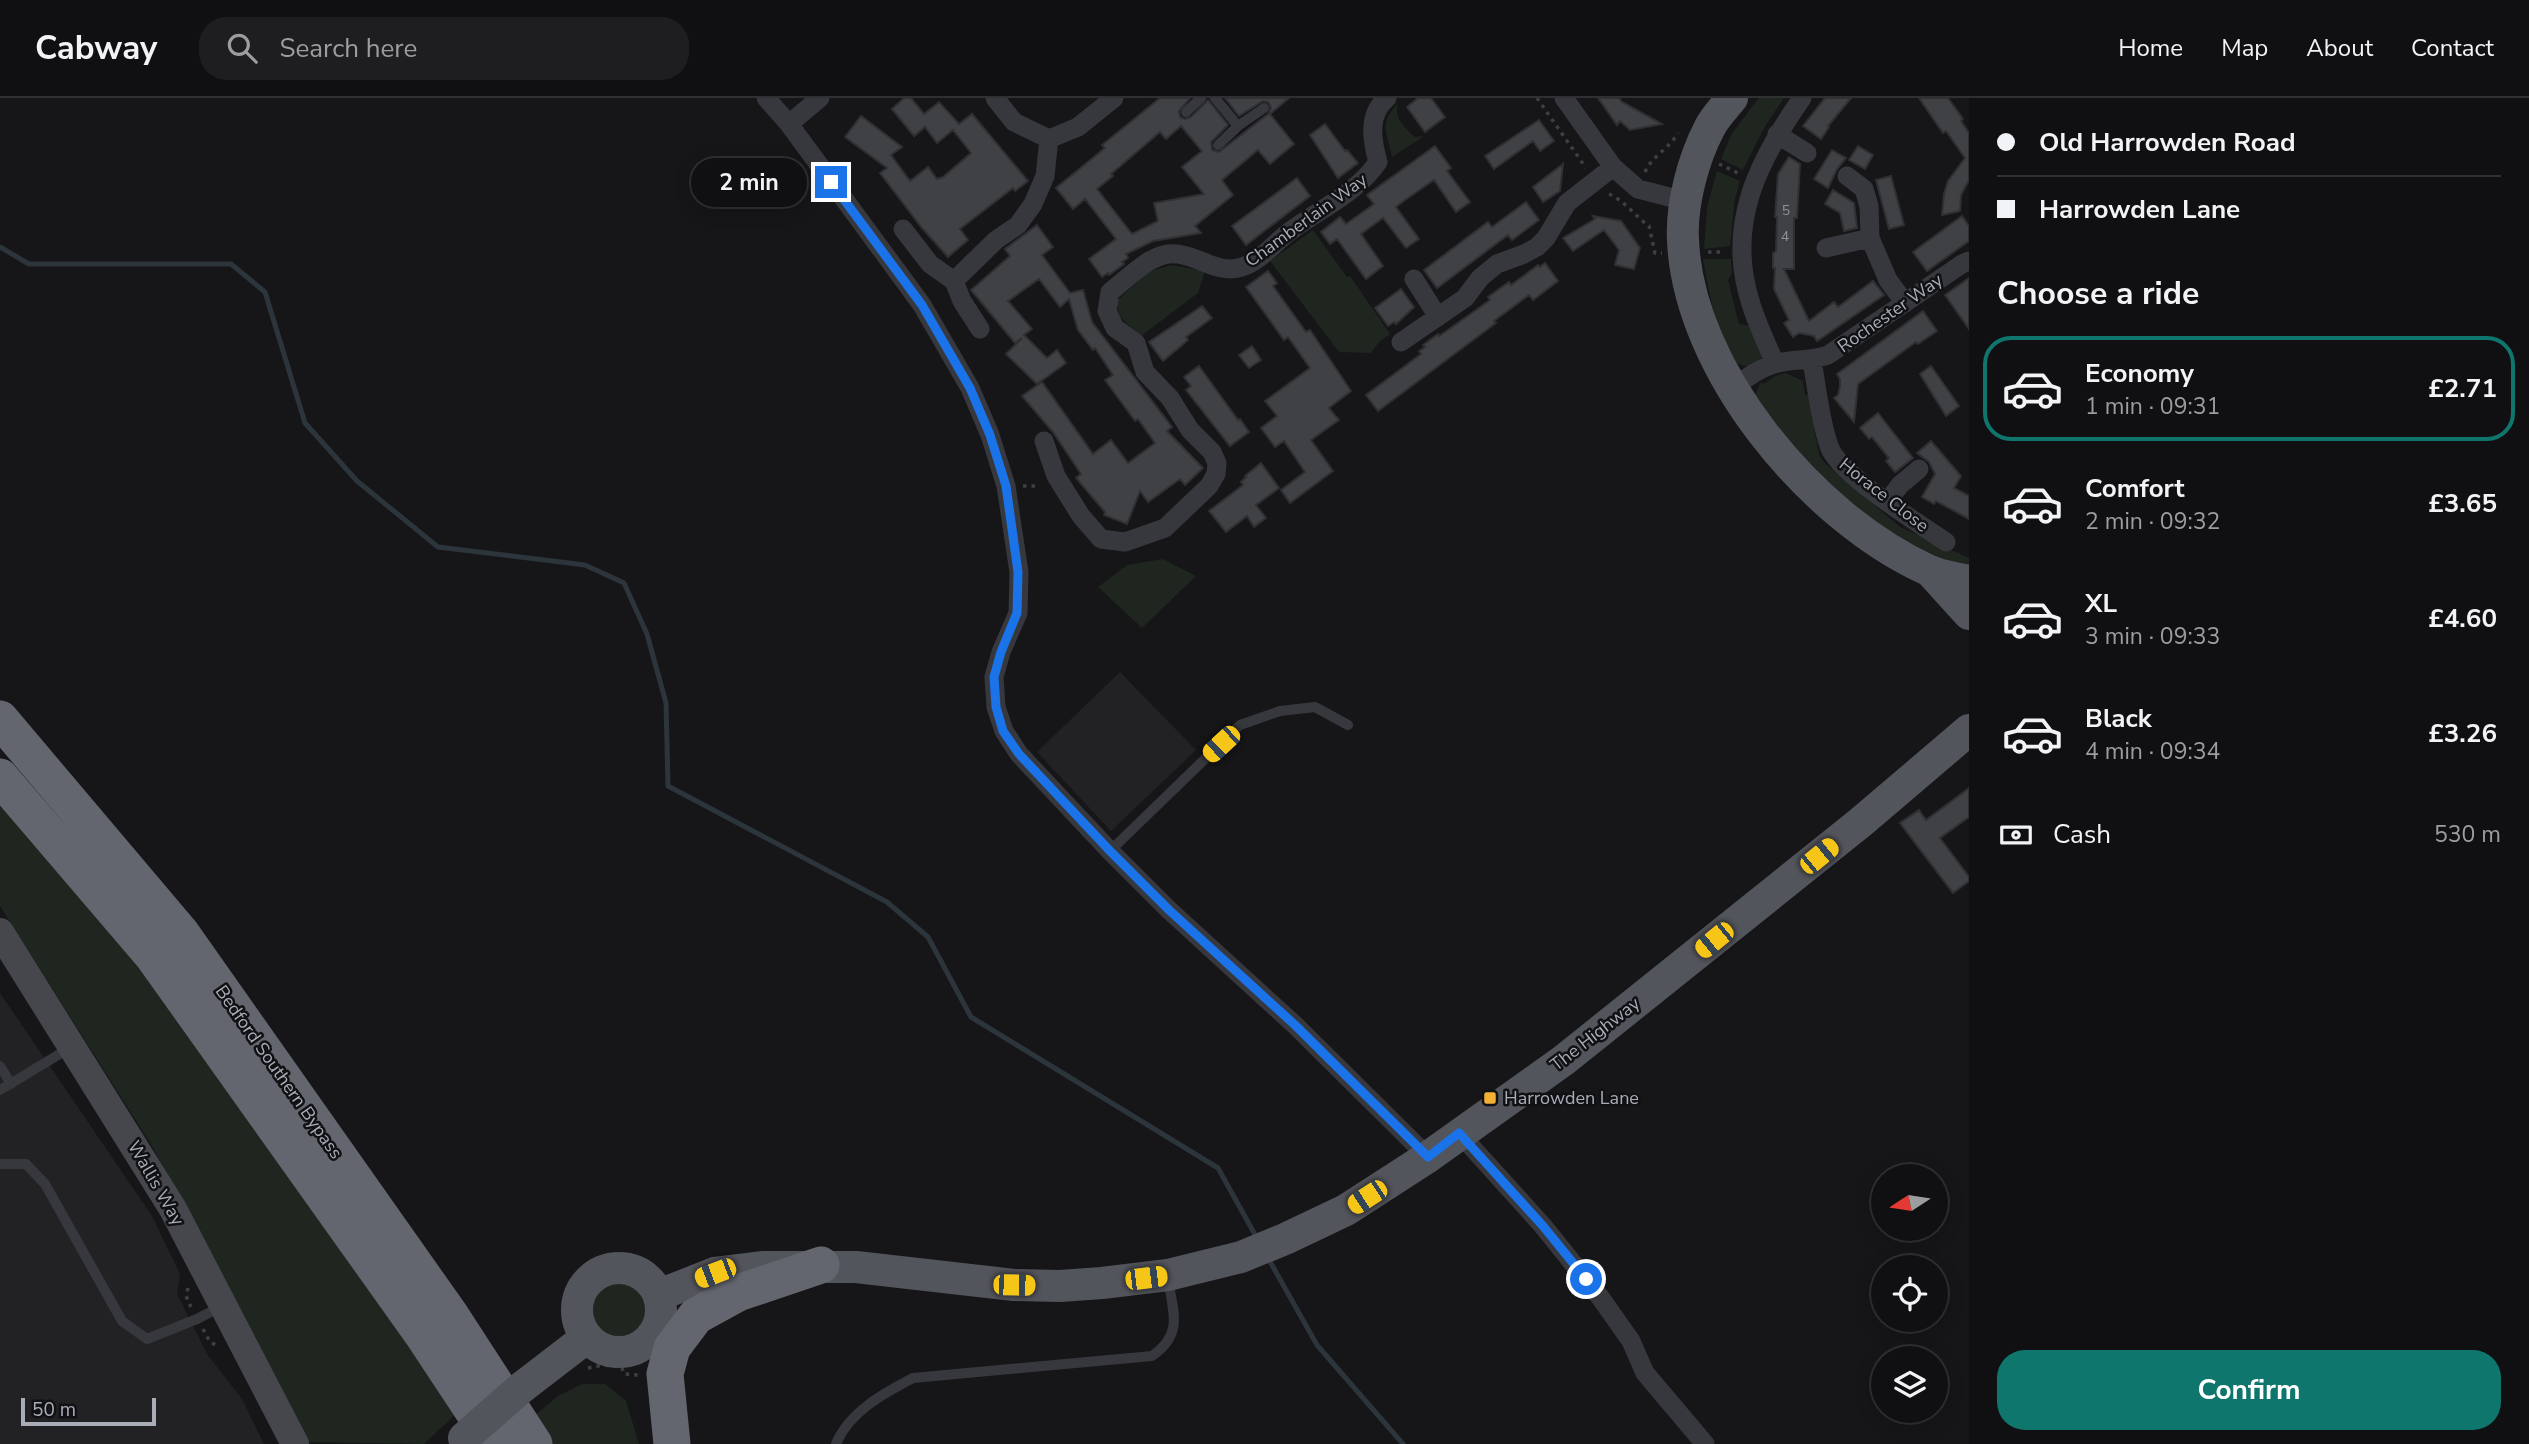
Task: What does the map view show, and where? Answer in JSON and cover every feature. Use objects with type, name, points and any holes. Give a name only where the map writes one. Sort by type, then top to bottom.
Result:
[{"type":"highway","name":"Bedford Southern Bypass","points":[[0,719],[181,933],[451,1316],[534,1444]]},
{"type":"highway","name":"Bedford Southern Bypass","points":[[0,777],[153,956],[423,1335],[472,1442]]},
{"type":"highway","points":[[672,1444],[665,1374],[672,1348],[696,1316],[738,1293],[821,1265]]},
{"type":"highway","points":[[649,1340],[641,1364],[641,1375],[656,1444]]},
{"type":"main road","points":[[1732,98],[1710,127],[1685,201],[1682,238],[1685,270],[1691,296],[1708,342],[1733,388],[1774,447],[1833,508],[1876,541],[1930,571],[1969,581]]},
{"type":"main road","points":[[1930,571],[1969,614]]},
{"type":"main road","name":"The Highway","points":[[659,1295],[715,1273],[764,1266],[856,1267],[1014,1285],[1060,1286],[1168,1275],[1241,1256],[1285,1239],[1346,1210],[1428,1157],[1575,1051],[1861,822],[1969,730]]},
{"type":"main road","points":[[611,1268],[625,1268],[639,1273],[651,1282],[659,1295],[661,1319],[649,1340],[638,1349],[617,1353],[597,1347],[586,1338],[577,1318],[578,1296],[586,1283],[597,1273],[611,1268]]},
{"type":"main road","points":[[472,1442],[521,1388],[586,1338]]},
{"type":"street","points":[[766,98],[789,124],[922,305],[970,388],[990,435],[1006,486],[1018,572],[1017,613],[994,677],[996,707],[1003,731],[1019,754],[1110,851],[1169,910],[1296,1026],[1428,1157]]},
{"type":"street","points":[[789,124],[820,98]]},
{"type":"street","points":[[995,98],[1014,122],[1049,139],[1078,127],[1114,98]]},
{"type":"street","name":"Chamberlain Way","points":[[1044,441],[1049,481],[1101,538],[1125,542],[1165,528],[1209,486],[1216,474],[1217,463],[1212,452],[1189,430],[1170,398],[1145,372],[1136,343],[1115,328],[1107,311],[1110,292],[1151,260],[1169,254],[1189,257],[1218,268],[1240,268],[1260,257],[1288,233],[1368,177],[1378,162],[1371,125],[1382,101],[1387,98]]},
{"type":"street","points":[[1564,98],[1613,167],[1638,189],[1685,201]]},
{"type":"street","points":[[1775,364],[1750,302],[1741,251],[1743,222],[1754,179],[1777,134],[1802,98]]},
{"type":"street","points":[[1777,134],[1807,153]]},
{"type":"street","points":[[954,281],[996,240],[1018,225],[1033,204],[1045,176],[1049,139]]},
{"type":"street","points":[[1401,342],[1465,298],[1480,278],[1497,264],[1537,247],[1546,238],[1567,203],[1613,167]]},
{"type":"street","points":[[1847,176],[1864,189],[1870,205],[1870,239],[1888,280],[1905,303]]},
{"type":"street","points":[[903,229],[930,264],[954,281],[980,329]]},
{"type":"street","points":[[1826,248],[1870,239]]},
{"type":"street","name":"Rochester Way","points":[[1733,388],[1763,368],[1828,355],[1969,261]]},
{"type":"street","points":[[1414,279],[1438,317]]},
{"type":"street","name":"Horace Close","points":[[1812,360],[1829,447],[1837,461],[1887,502],[1946,542]]},
{"type":"street","points":[[1887,502],[1900,485],[1919,469]]},
{"type":"street","name":"Wallis Way","points":[[0,932],[173,1209],[295,1444]]},
{"type":"street","points":[[1459,1133],[1543,1226],[1600,1297],[1631,1341],[1644,1373],[1705,1444]]},
{"type":"lane","points":[[1186,112],[1201,98]]},
{"type":"lane","points":[[1215,98],[1238,126]]},
{"type":"lane","points":[[1219,145],[1238,126],[1264,108]]},
{"type":"lane","points":[[1110,851],[1240,725],[1280,711],[1315,707],[1348,725]]},
{"type":"lane","points":[[0,1090],[73,1046]]},
{"type":"lane","points":[[0,1066],[11,1084]]},
{"type":"lane","points":[[0,1164],[26,1164],[45,1184],[122,1321],[147,1339],[222,1306]]},
{"type":"lane","points":[[836,1444],[842,1429],[880,1396],[913,1378],[1152,1356],[1165,1348],[1175,1325],[1168,1275]]},
{"type":"path","points":[[1627,208],[1649,163],[1671,146],[1685,122]]},
{"type":"shaded area","points":[[1759,98],[1784,98],[1764,128],[1743,170],[1721,159],[1732,133]]},
{"type":"shaded area","points":[[1398,103],[1397,113],[1404,126],[1415,137],[1424,136],[1392,157],[1386,124]]},
{"type":"shaded area","points":[[1717,171],[1740,181],[1735,199],[1730,246],[1704,249],[1707,207]]},
{"type":"shaded area","points":[[1313,230],[1347,277],[1350,276],[1390,334],[1379,342],[1371,353],[1339,352],[1270,261]]},
{"type":"shaded area","points":[[1703,259],[1731,259],[1732,273],[1728,280],[1739,324],[1752,326],[1762,352],[1759,361],[1751,366],[1737,363],[1722,338]]},
{"type":"shaded area","points":[[1171,265],[1205,271],[1198,293],[1141,336],[1121,317],[1117,301],[1148,272]]},
{"type":"shaded area","points":[[1786,373],[1803,381],[1805,395],[1812,394],[1819,423],[1814,429],[1820,457],[1826,464],[1900,527],[1969,558],[1969,571],[1871,525],[1813,483],[1755,395],[1761,382],[1764,384],[1775,376]]},
{"type":"shaded area","points":[[1163,559],[1196,576],[1142,628],[1098,587],[1127,565]]},
{"type":"shaded area","points":[[1120,672],[1196,750],[1111,831],[1037,752]]},
{"type":"shaded area","points":[[0,786],[145,964],[456,1414],[424,1444],[309,1442],[152,1146],[0,906]]},
{"type":"shaded area","points":[[0,993],[152,1216],[180,1274],[177,1294],[207,1354],[242,1399],[264,1444],[0,1444]]},
{"type":"shaded area","points":[[611,1281],[623,1281],[638,1289],[646,1304],[646,1316],[638,1331],[623,1339],[611,1339],[596,1331],[588,1316],[588,1304],[596,1289]]},
{"type":"shaded area","points":[[582,1384],[605,1384],[626,1401],[639,1444],[552,1444],[534,1416],[558,1396]]},
{"type":"building","points":[[904,98],[911,98],[924,114],[939,102],[959,124],[972,114],[1028,181],[1015,191],[1013,188],[960,229],[968,240],[948,257],[880,173],[887,168],[845,137],[861,116],[902,147],[891,155],[910,181],[928,167],[937,179],[943,177],[971,153],[953,130],[937,143],[925,127],[914,136],[892,109]]},
{"type":"building","points":[[1160,98],[1190,98],[1179,111],[1180,117],[1191,117],[1208,100],[1228,125],[1211,142],[1212,150],[1219,152],[1268,114],[1271,108],[1268,102],[1263,101],[1239,116],[1225,98],[1289,98],[1270,114],[1294,144],[1270,164],[1258,150],[1222,180],[1233,195],[1195,226],[1201,233],[1153,241],[1126,254],[1128,258],[1122,262],[1124,264],[1102,277],[1089,259],[1116,239],[1085,199],[1073,209],[1056,188],[1105,148],[1102,145]],"holes":[[[1181,126],[1202,151],[1182,167],[1204,194],[1154,203],[1158,221],[1132,234],[1097,189],[1160,132],[1166,139]]]},
{"type":"building","points":[[1418,98],[1431,98],[1445,117],[1425,132],[1407,107]]},
{"type":"building","points":[[1598,98],[1619,98],[1662,124],[1630,130],[1620,121],[1617,125]]},
{"type":"building","points":[[1825,98],[1851,98],[1821,139],[1803,126]]},
{"type":"building","points":[[1919,98],[1948,98],[1969,133],[1969,180],[1961,195],[1960,211],[1942,215],[1948,181],[1965,158],[1946,131],[1943,133]]},
{"type":"building","points":[[1539,120],[1554,141],[1540,151],[1533,141],[1494,169],[1485,156]]},
{"type":"building","points":[[1325,124],[1345,151],[1358,163],[1338,178],[1310,135]]},
{"type":"building","points":[[1435,146],[1451,168],[1447,171],[1470,202],[1456,212],[1434,180],[1405,200],[1396,207],[1419,239],[1406,248],[1383,218],[1361,234],[1383,266],[1366,279],[1337,239],[1330,244],[1321,232],[1340,217],[1346,224],[1374,204],[1367,195]]},
{"type":"building","points":[[1858,146],[1873,155],[1865,169],[1849,160]]},
{"type":"building","points":[[1832,150],[1846,158],[1828,188],[1814,179]]},
{"type":"building","points":[[1789,157],[1800,164],[1797,218],[1794,218],[1794,269],[1784,269],[1809,321],[1834,302],[1838,307],[1873,281],[1884,295],[1817,341],[1814,336],[1799,333],[1793,337],[1784,323],[1789,320],[1774,289],[1773,253],[1776,251],[1778,174]]},
{"type":"building","points":[[1563,164],[1560,191],[1543,202],[1533,187]]},
{"type":"building","points":[[1891,176],[1904,225],[1889,229],[1876,180]]},
{"type":"building","points":[[1297,178],[1310,196],[1246,245],[1232,226]]},
{"type":"building","points":[[1833,190],[1854,203],[1857,228],[1844,231],[1840,213],[1825,204]]},
{"type":"building","points":[[1526,202],[1539,220],[1512,240],[1508,235],[1437,288],[1424,270],[1488,222],[1492,227]]},
{"type":"building","points":[[1593,216],[1621,221],[1640,248],[1634,269],[1615,265],[1619,250],[1604,230],[1573,251],[1563,238],[1595,219]]},
{"type":"building","points":[[1962,216],[1969,226],[1969,241],[1927,271],[1913,252]]},
{"type":"building","points":[[1037,225],[1053,247],[1042,255],[1070,293],[1083,290],[1092,322],[1172,427],[1167,431],[1203,468],[1185,485],[1180,479],[1148,502],[1140,491],[1127,524],[1104,515],[1105,512],[1076,478],[1081,474],[1053,432],[1022,396],[1042,382],[1093,454],[1111,440],[1128,463],[1155,443],[1105,380],[1113,375],[1095,348],[1093,350],[1078,330],[1069,299],[1060,307],[1039,279],[1008,301],[1032,329],[1024,335],[1047,358],[1057,350],[1066,363],[1037,384],[1006,354],[1022,338],[1015,343],[971,290],[1010,256],[1005,249]]},
{"type":"building","points":[[1545,263],[1558,281],[1533,300],[1529,295],[1494,321],[1496,323],[1378,411],[1366,395],[1421,354],[1419,351],[1425,347],[1423,345],[1490,300],[1488,297],[1509,282],[1511,285],[1538,265],[1540,267]]},
{"type":"building","points":[[1268,271],[1277,283],[1273,286],[1306,332],[1310,330],[1351,391],[1329,408],[1339,420],[1311,440],[1333,471],[1290,503],[1281,490],[1305,472],[1284,441],[1275,447],[1261,428],[1277,416],[1265,401],[1310,368],[1288,337],[1284,340],[1246,287]]},
{"type":"building","points":[[1969,278],[1969,329],[1945,295]]},
{"type":"building","points":[[1401,289],[1414,307],[1396,324],[1394,322],[1388,326],[1375,308]]},
{"type":"building","points":[[1202,306],[1212,318],[1186,337],[1188,340],[1163,361],[1149,342]]},
{"type":"building","points":[[1923,311],[1937,331],[1918,344],[1916,342],[1858,384],[1854,422],[1834,398],[1840,387],[1837,374]]},
{"type":"building","points":[[1252,346],[1261,360],[1249,368],[1239,355]]},
{"type":"building","points":[[1199,366],[1249,432],[1230,446],[1186,390],[1191,386],[1184,377]]},
{"type":"building","points":[[1931,366],[1959,406],[1946,416],[1920,374]]},
{"type":"building","points":[[1878,413],[1913,458],[1895,472],[1886,461],[1889,458],[1872,437],[1869,439],[1860,428]]},
{"type":"building","points":[[1931,441],[1961,476],[1954,488],[1969,496],[1969,519],[1936,501],[1934,504],[1922,497],[1935,474],[1929,462],[1917,453]]},
{"type":"building","points":[[1261,463],[1279,488],[1256,505],[1266,518],[1254,527],[1247,516],[1226,532],[1209,511],[1243,485],[1241,482],[1245,476]]},
{"type":"building","points":[[1969,788],[1969,817],[1940,838],[1969,877],[1969,881],[1953,893],[1900,823],[1919,810],[1926,820]]},
{"type":"waterway","points":[[0,247],[29,264],[231,264],[265,292],[305,423],[357,481],[438,547],[585,565],[624,583],[647,634],[666,703],[668,786],[887,902],[928,937],[971,1017],[1218,1168],[1258,1240]]},
{"type":"waterway","points":[[1268,1258],[1317,1345],[1403,1444]]},
{"type":"place","name":"Harrowden Lane","points":[[1490,1098]]},
{"type":"route","points":[[831,182],[922,305],[970,388],[990,435],[1006,486],[1018,572],[1017,613],[994,677],[996,707],[1003,731],[1019,754],[1110,851],[1169,910],[1296,1026],[1428,1157],[1459,1133],[1543,1226],[1586,1279]]}]
